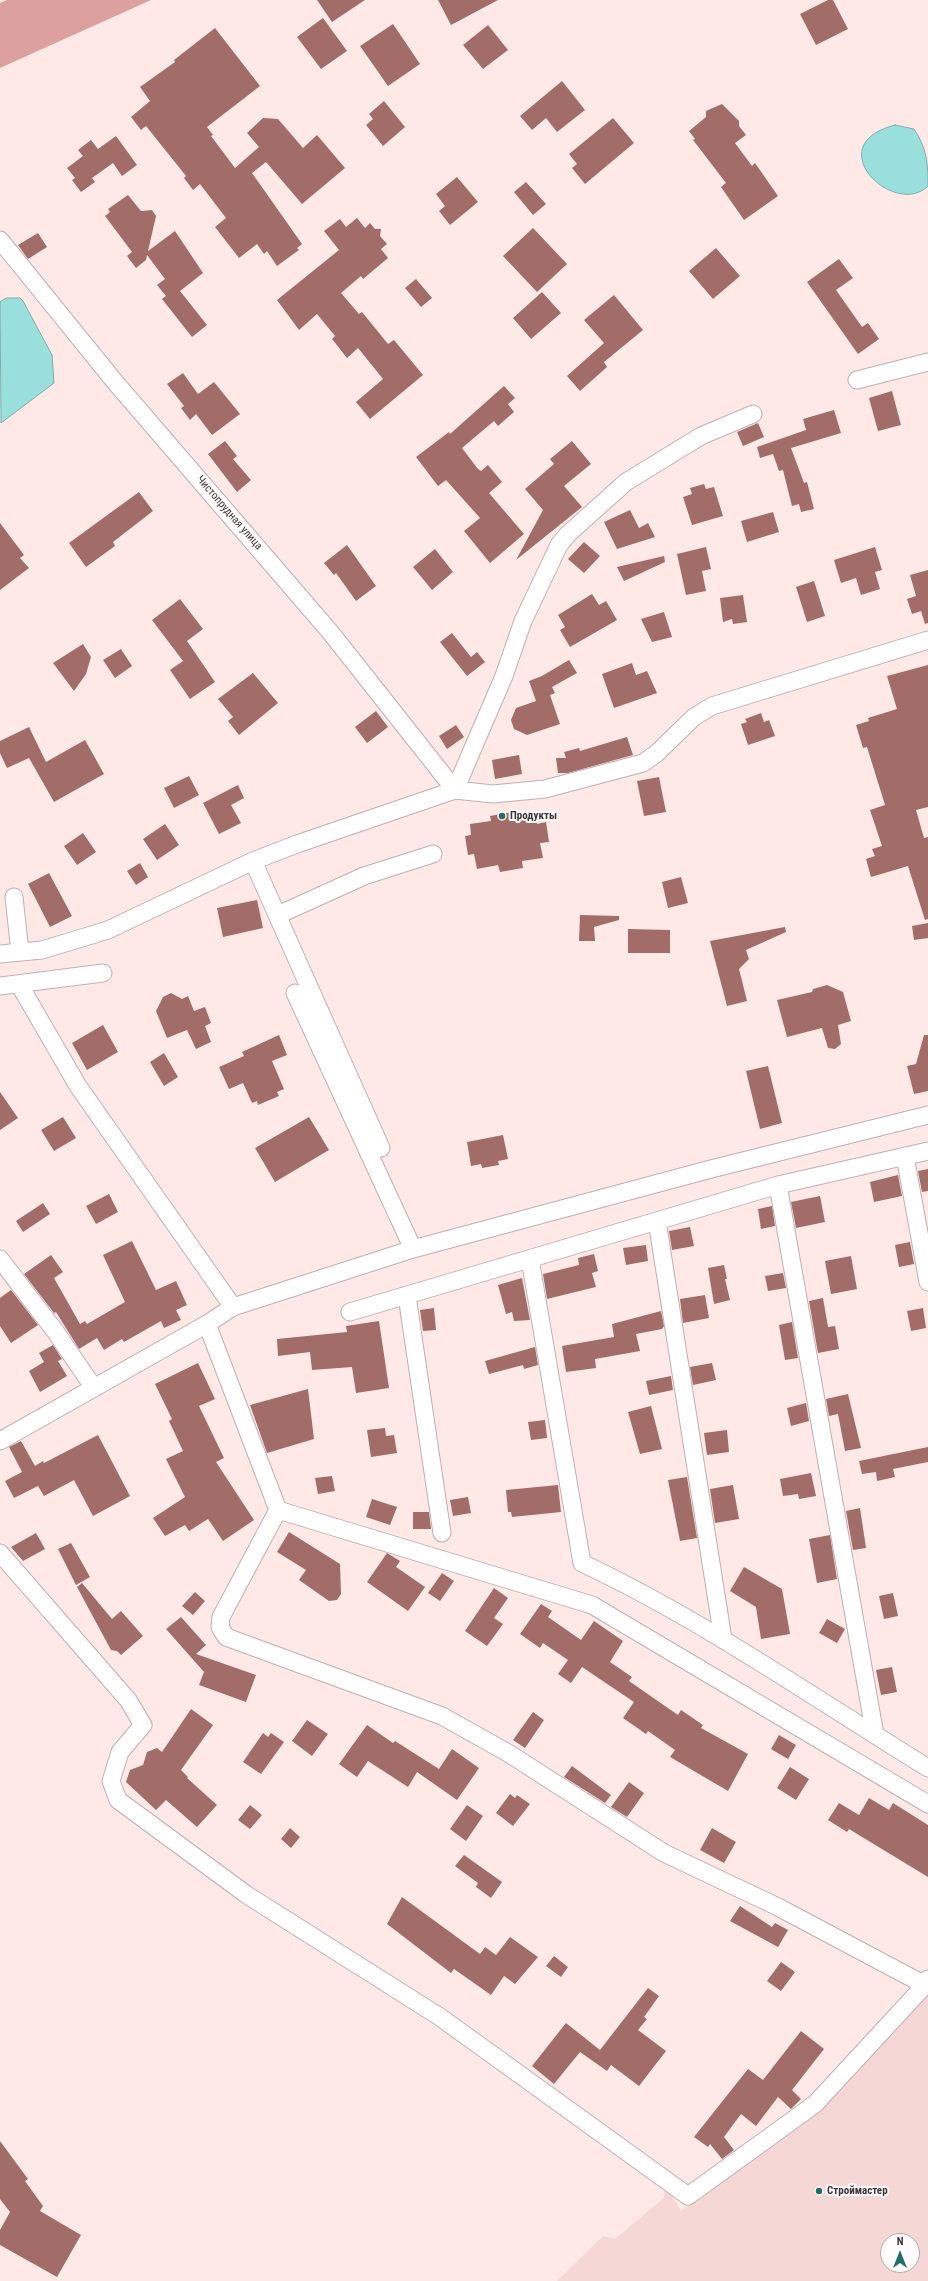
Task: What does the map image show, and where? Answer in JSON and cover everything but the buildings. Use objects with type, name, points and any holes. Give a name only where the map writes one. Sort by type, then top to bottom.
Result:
[{"type":"street","name":"Чистопрудная улица","points":[[0,240],[115,382],[331,633],[455,790]]},
{"type":"street","points":[[857,380],[928,362]]},
{"type":"street","points":[[455,790],[504,676],[524,621],[559,545],[568,534],[626,482],[701,436],[752,414]]},
{"type":"street","points":[[0,954],[42,950],[108,930],[254,861],[297,844],[455,790],[493,794],[545,789],[642,763],[657,753],[694,716],[712,706],[928,640]]},
{"type":"street","points":[[278,915],[364,876],[433,854]]},
{"type":"street","points":[[254,861],[381,1148]]},
{"type":"street","points":[[14,897],[20,952]]},
{"type":"street","points":[[0,986],[103,973]]},
{"type":"street","points":[[19,984],[78,1086],[233,1307]]},
{"type":"street","points":[[295,993],[413,1250]]},
{"type":"street","points":[[0,1441],[207,1324],[233,1307],[413,1250],[711,1169],[928,1115]]},
{"type":"street","points":[[350,1312],[778,1185],[928,1151]]},
{"type":"street","points":[[905,1156],[928,1282]]},
{"type":"street","points":[[778,1185],[875,1735]]},
{"type":"street","points":[[657,1222],[723,1639]]},
{"type":"street","points":[[0,1259],[55,1331],[94,1388]]},
{"type":"street","points":[[530,1259],[582,1562],[618,1580],[723,1639],[928,1768]]},
{"type":"street","points":[[407,1296],[442,1533]]},
{"type":"street","points":[[0,1553],[128,1700],[142,1724],[120,1752],[113,1774],[111,1781],[118,1800],[248,1895],[440,2017],[688,2196],[815,2104],[926,1982],[778,1907],[664,1853],[508,1753],[442,1716],[226,1637],[220,1627],[221,1616],[278,1510],[207,1324]]},
{"type":"street","points":[[278,1510],[592,1605],[928,1804]]},
{"type":"shaded area","points":[[7,0],[151,0],[0,68],[0,3]]},
{"type":"shaded area","name":"Строймастер","points":[[928,1992],[928,2281],[557,2281],[603,2236],[615,2239],[664,2198],[665,2184],[681,2211],[808,2119]]},
{"type":"water","points":[[895,125],[914,129],[922,143],[926,156],[928,186],[914,194],[898,193],[882,186],[870,175],[862,162],[863,148],[873,135]]},
{"type":"water","points":[[7,298],[20,298],[23,301],[52,355],[54,383],[1,423],[0,302]]},
{"type":"place","name":"Продукты","points":[[502,816]]},
{"type":"place","name":"Строймастер","points":[[819,2191]]}]
